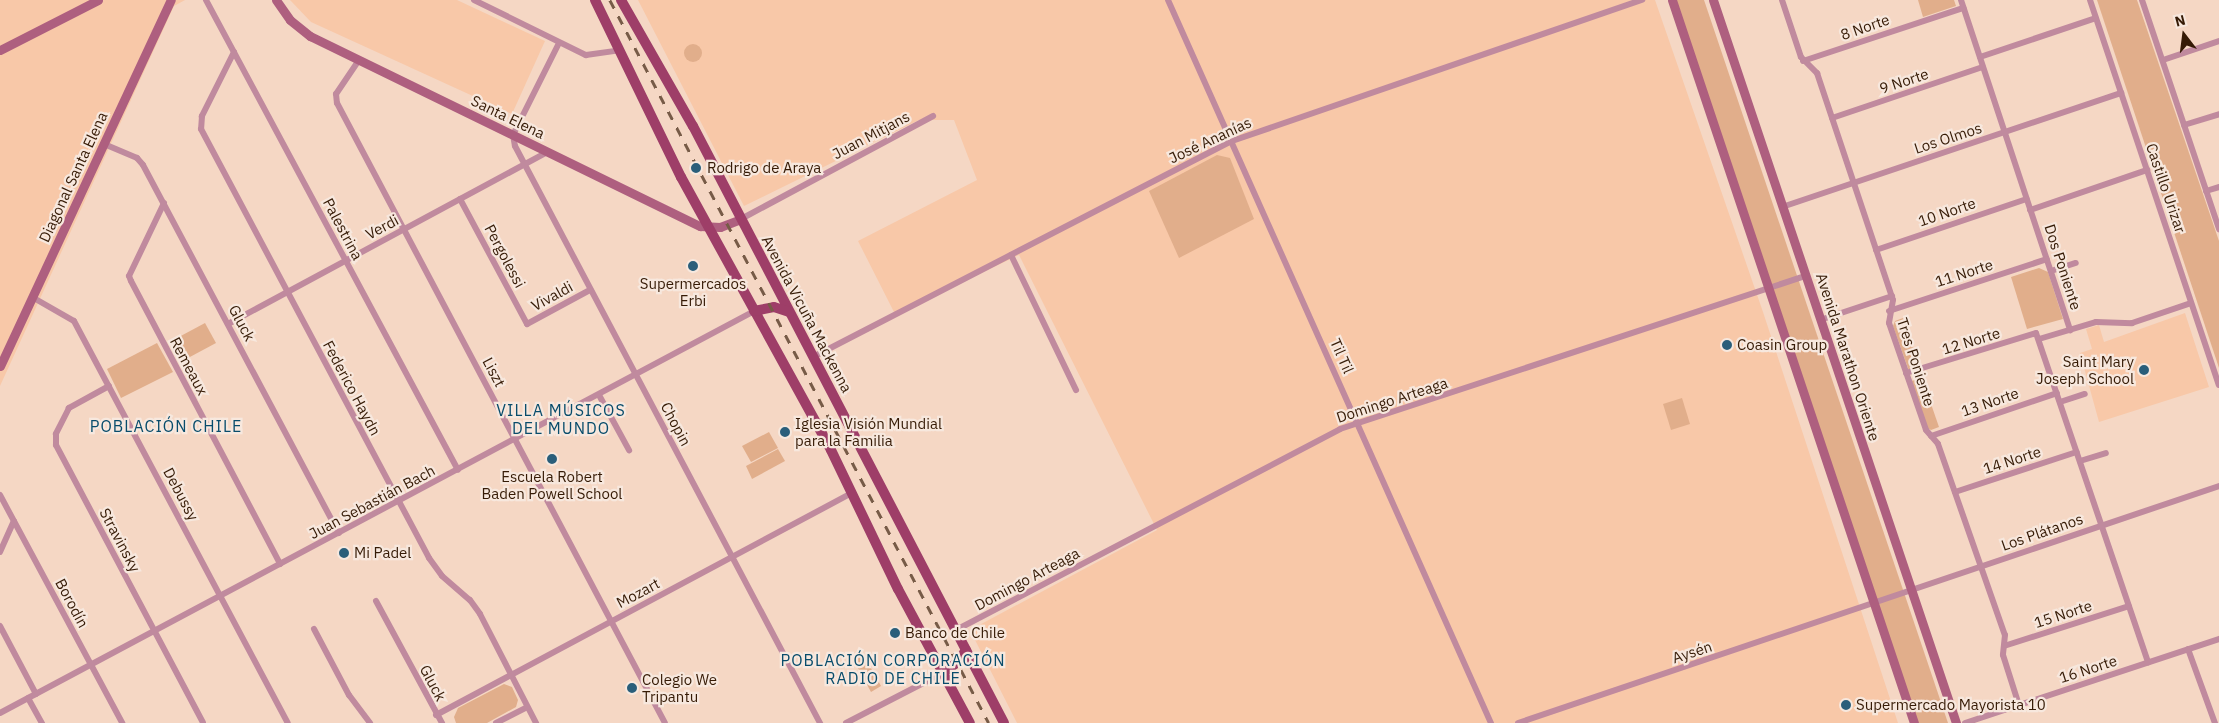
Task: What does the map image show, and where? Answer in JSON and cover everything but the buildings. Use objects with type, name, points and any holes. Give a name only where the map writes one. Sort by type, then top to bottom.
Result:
[{"type":"main road","points":[[0,50],[98,0]]},
{"type":"main road","name":"Diagonal Santa Elena","points":[[0,366],[171,0]]},
{"type":"main road","name":"Santa Elena","points":[[276,0],[303,32],[513,136],[708,228]]},
{"type":"main road","points":[[595,0],[708,228],[852,493],[970,723]]},
{"type":"main road","name":"Avenida Vicuña Mackenna","points":[[622,0],[741,218],[1004,723]]},
{"type":"main road","points":[[1672,0],[1914,723]]},
{"type":"main road","name":"Avenida Marathon Oriente","points":[[1713,0],[1956,723]]},
{"type":"main road","points":[[708,228],[720,228],[741,218]]},
{"type":"main road","points":[[754,311],[774,307],[789,312]]},
{"type":"main road","points":[[943,673],[959,661],[966,650]]},
{"type":"street","name":"Palestrina","points":[[206,0],[458,470]]},
{"type":"street","points":[[474,0],[586,55],[621,50]]},
{"type":"street","name":"Til Til","points":[[1168,0],[1359,423],[1491,723]]},
{"type":"street","name":"José Ananías","points":[[813,357],[1232,141],[1642,0]]},
{"type":"street","points":[[1783,0],[1803,61],[1817,73],[1892,296],[1820,320]]},
{"type":"street","name":"Dos Poniente","points":[[1961,0],[2070,330],[2039,339]]},
{"type":"street","points":[[2142,0],[2219,229]]},
{"type":"street","name":"Castillo Urizar","points":[[2093,1],[2096,18],[2219,385]]},
{"type":"street","name":"8 Norte","points":[[1803,61],[1963,8]]},
{"type":"street","points":[[1980,57],[2096,18]]},
{"type":"street","points":[[2162,60],[2219,40]]},
{"type":"street","points":[[513,136],[559,43]]},
{"type":"street","name":"Federico Haydn","points":[[234,52],[202,116],[201,129],[433,565],[480,614],[536,723]]},
{"type":"street","name":"Liszt","points":[[359,60],[338,91],[336,100],[665,723]]},
{"type":"street","name":"9 Norte","points":[[1832,118],[1983,67]]},
{"type":"street","name":"Los Olmos","points":[[1782,207],[2121,93]]},
{"type":"street","points":[[2184,125],[2219,114]]},
{"type":"street","name":"Juan Mitjans","points":[[741,218],[933,116]]},
{"type":"street","name":"Chopin","points":[[513,136],[524,165],[820,723]]},
{"type":"street","name":"Gluck","points":[[104,144],[140,160],[339,532]]},
{"type":"street","name":"Verdi","points":[[228,324],[548,152]]},
{"type":"street","points":[[2030,210],[2147,170]]},
{"type":"street","points":[[2206,191],[2219,187]]},
{"type":"street","name":"Pergolessi","points":[[460,199],[527,324]]},
{"type":"street","name":"10 Norte","points":[[1876,250],[2027,199]]},
{"type":"street","name":"Remeaux","points":[[164,204],[130,276],[131,282],[280,564]]},
{"type":"street","points":[[1011,255],[1076,390]]},
{"type":"street","name":"11 Norte","points":[[1889,311],[2047,259]]},
{"type":"street","points":[[2051,271],[2076,262]]},
{"type":"street","name":"Domingo Arteaga","points":[[956,630],[1340,429],[1806,276]]},
{"type":"street","name":"Vivaldi","points":[[527,324],[590,290]]},
{"type":"street","name":"Tres Poniente","points":[[1892,296],[1889,323],[1926,430],[1938,444],[2005,635],[2004,655],[2019,705]]},
{"type":"street","name":"Debussy","points":[[32,297],[72,318],[288,723]]},
{"type":"street","points":[[2070,330],[2096,322],[2132,323],[2192,303]]},
{"type":"street","name":"Juan Sebastián Bach","points":[[0,713],[754,311]]},
{"type":"street","name":"12 Norte","points":[[1906,374],[2036,334],[2039,339]]},
{"type":"street","points":[[2039,339],[2148,662]]},
{"type":"street","name":"Stravinsky","points":[[109,386],[70,408],[56,434],[56,445],[204,723]]},
{"type":"street","name":"13 Norte","points":[[1931,436],[2057,393]]},
{"type":"street","points":[[2060,402],[2084,394]]},
{"type":"street","points":[[599,395],[629,450]]},
{"type":"street","name":"14 Norte","points":[[1955,492],[2077,452]]},
{"type":"street","points":[[2080,462],[2106,453]]},
{"type":"street","name":"Los Plátanos","points":[[1874,604],[2219,486]]},
{"type":"street","name":"Mozart","points":[[436,715],[852,493]]},
{"type":"street","name":"Borodín","points":[[0,495],[122,723]]},
{"type":"street","points":[[0,552],[14,521]]},
{"type":"street","name":"Gluck","points":[[376,601],[442,723]]},
{"type":"street","name":"Aysén","points":[[1518,723],[1874,604]]},
{"type":"street","name":"15 Norte","points":[[2004,646],[2129,606]]},
{"type":"street","points":[[0,626],[36,694]]},
{"type":"street","points":[[314,629],[349,695],[370,723]]},
{"type":"street","name":"16 Norte","points":[[1966,723],[2219,639]]},
{"type":"street","points":[[2188,650],[2215,723]]},
{"type":"street","points":[[846,723],[943,673]]},
{"type":"street","points":[[28,698],[42,723]]},
{"type":"street","points":[[496,723],[527,707]]},
{"type":"shaded area","points":[[0,0],[185,0],[174,6],[0,386]]},
{"type":"shaded area","points":[[290,0],[457,0],[545,41],[512,114],[311,22]]},
{"type":"shaded area","points":[[638,0],[1655,0],[1763,312],[1898,723],[1017,723],[970,630],[1157,530],[1019,255],[895,314],[858,241],[977,180],[954,120],[919,120],[744,206]]},
{"type":"shaded area","points":[[1675,0],[1704,0],[1948,723],[1917,723]]},
{"type":"shaded area","points":[[1918,0],[1954,0],[1956,6],[1923,17]]},
{"type":"shaded area","points":[[2097,0],[2137,0],[2219,241],[2219,368]]},
{"type":"shaded area","points":[[689,44],[697,44],[702,49],[700,60],[689,62],[684,57],[684,49]]},
{"type":"shaded area","points":[[1217,155],[1230,158],[1254,219],[1179,258],[1149,191]]},
{"type":"shaded area","points":[[2039,268],[2048,272],[2063,319],[2027,329],[2011,277]]},
{"type":"shaded area","name":"Saint Mary Joseph School","points":[[2185,313],[2209,387],[2099,422],[2080,353],[2092,349],[2086,329],[2099,325],[2104,342]]},
{"type":"shaded area","points":[[1903,318],[1920,367],[1909,371],[1893,326],[1895,321]]},
{"type":"shaded area","points":[[205,323],[216,343],[188,358],[177,338]]},
{"type":"shaded area","points":[[157,343],[173,372],[121,398],[107,369]]},
{"type":"shaded area","points":[[1922,378],[1939,427],[1931,430],[1926,427],[1911,381]]},
{"type":"shaded area","points":[[1682,398],[1690,424],[1671,430],[1663,404]]},
{"type":"shaded area","points":[[769,432],[778,448],[751,462],[742,446]]},
{"type":"shaded area","points":[[778,449],[785,461],[752,479],[746,466]]},
{"type":"shaded area","points":[[863,654],[881,686],[871,692],[853,659]]},
{"type":"shaded area","points":[[504,684],[512,687],[518,700],[516,707],[487,723],[456,723],[454,717],[458,708]]},
{"type":"railway","points":[[610,0],[989,723]]},
{"type":"place","name":"Rodrigo de Araya","points":[[696,168]]},
{"type":"place","name":"Supermercados Erbi","points":[[693,266]]},
{"type":"place","name":"Coasin Group","points":[[1727,345]]},
{"type":"place","name":"Saint Mary Joseph School","points":[[2144,370]]},
{"type":"place","name":"Iglesia Visión Mundial para la Familia","points":[[785,432]]},
{"type":"place","name":"Escuela Robert Baden Powell School","points":[[552,459]]},
{"type":"place","name":"Mi Padel","points":[[344,553]]},
{"type":"place","name":"Banco de Chile","points":[[895,633]]},
{"type":"place","name":"Colegio We Tripantu","points":[[632,688]]},
{"type":"place","name":"Supermercado Mayorista 10","points":[[1846,705]]},
{"type":"district","name":"VILLA MÚSICOS DEL MUNDO","points":[[561,419]]},
{"type":"district","name":"POBLACIÓN CHILE","points":[[166,426]]},
{"type":"district","name":"POBLACIÓN CORPORACIÓN RADIO DE CHILE","points":[[893,669]]}]
